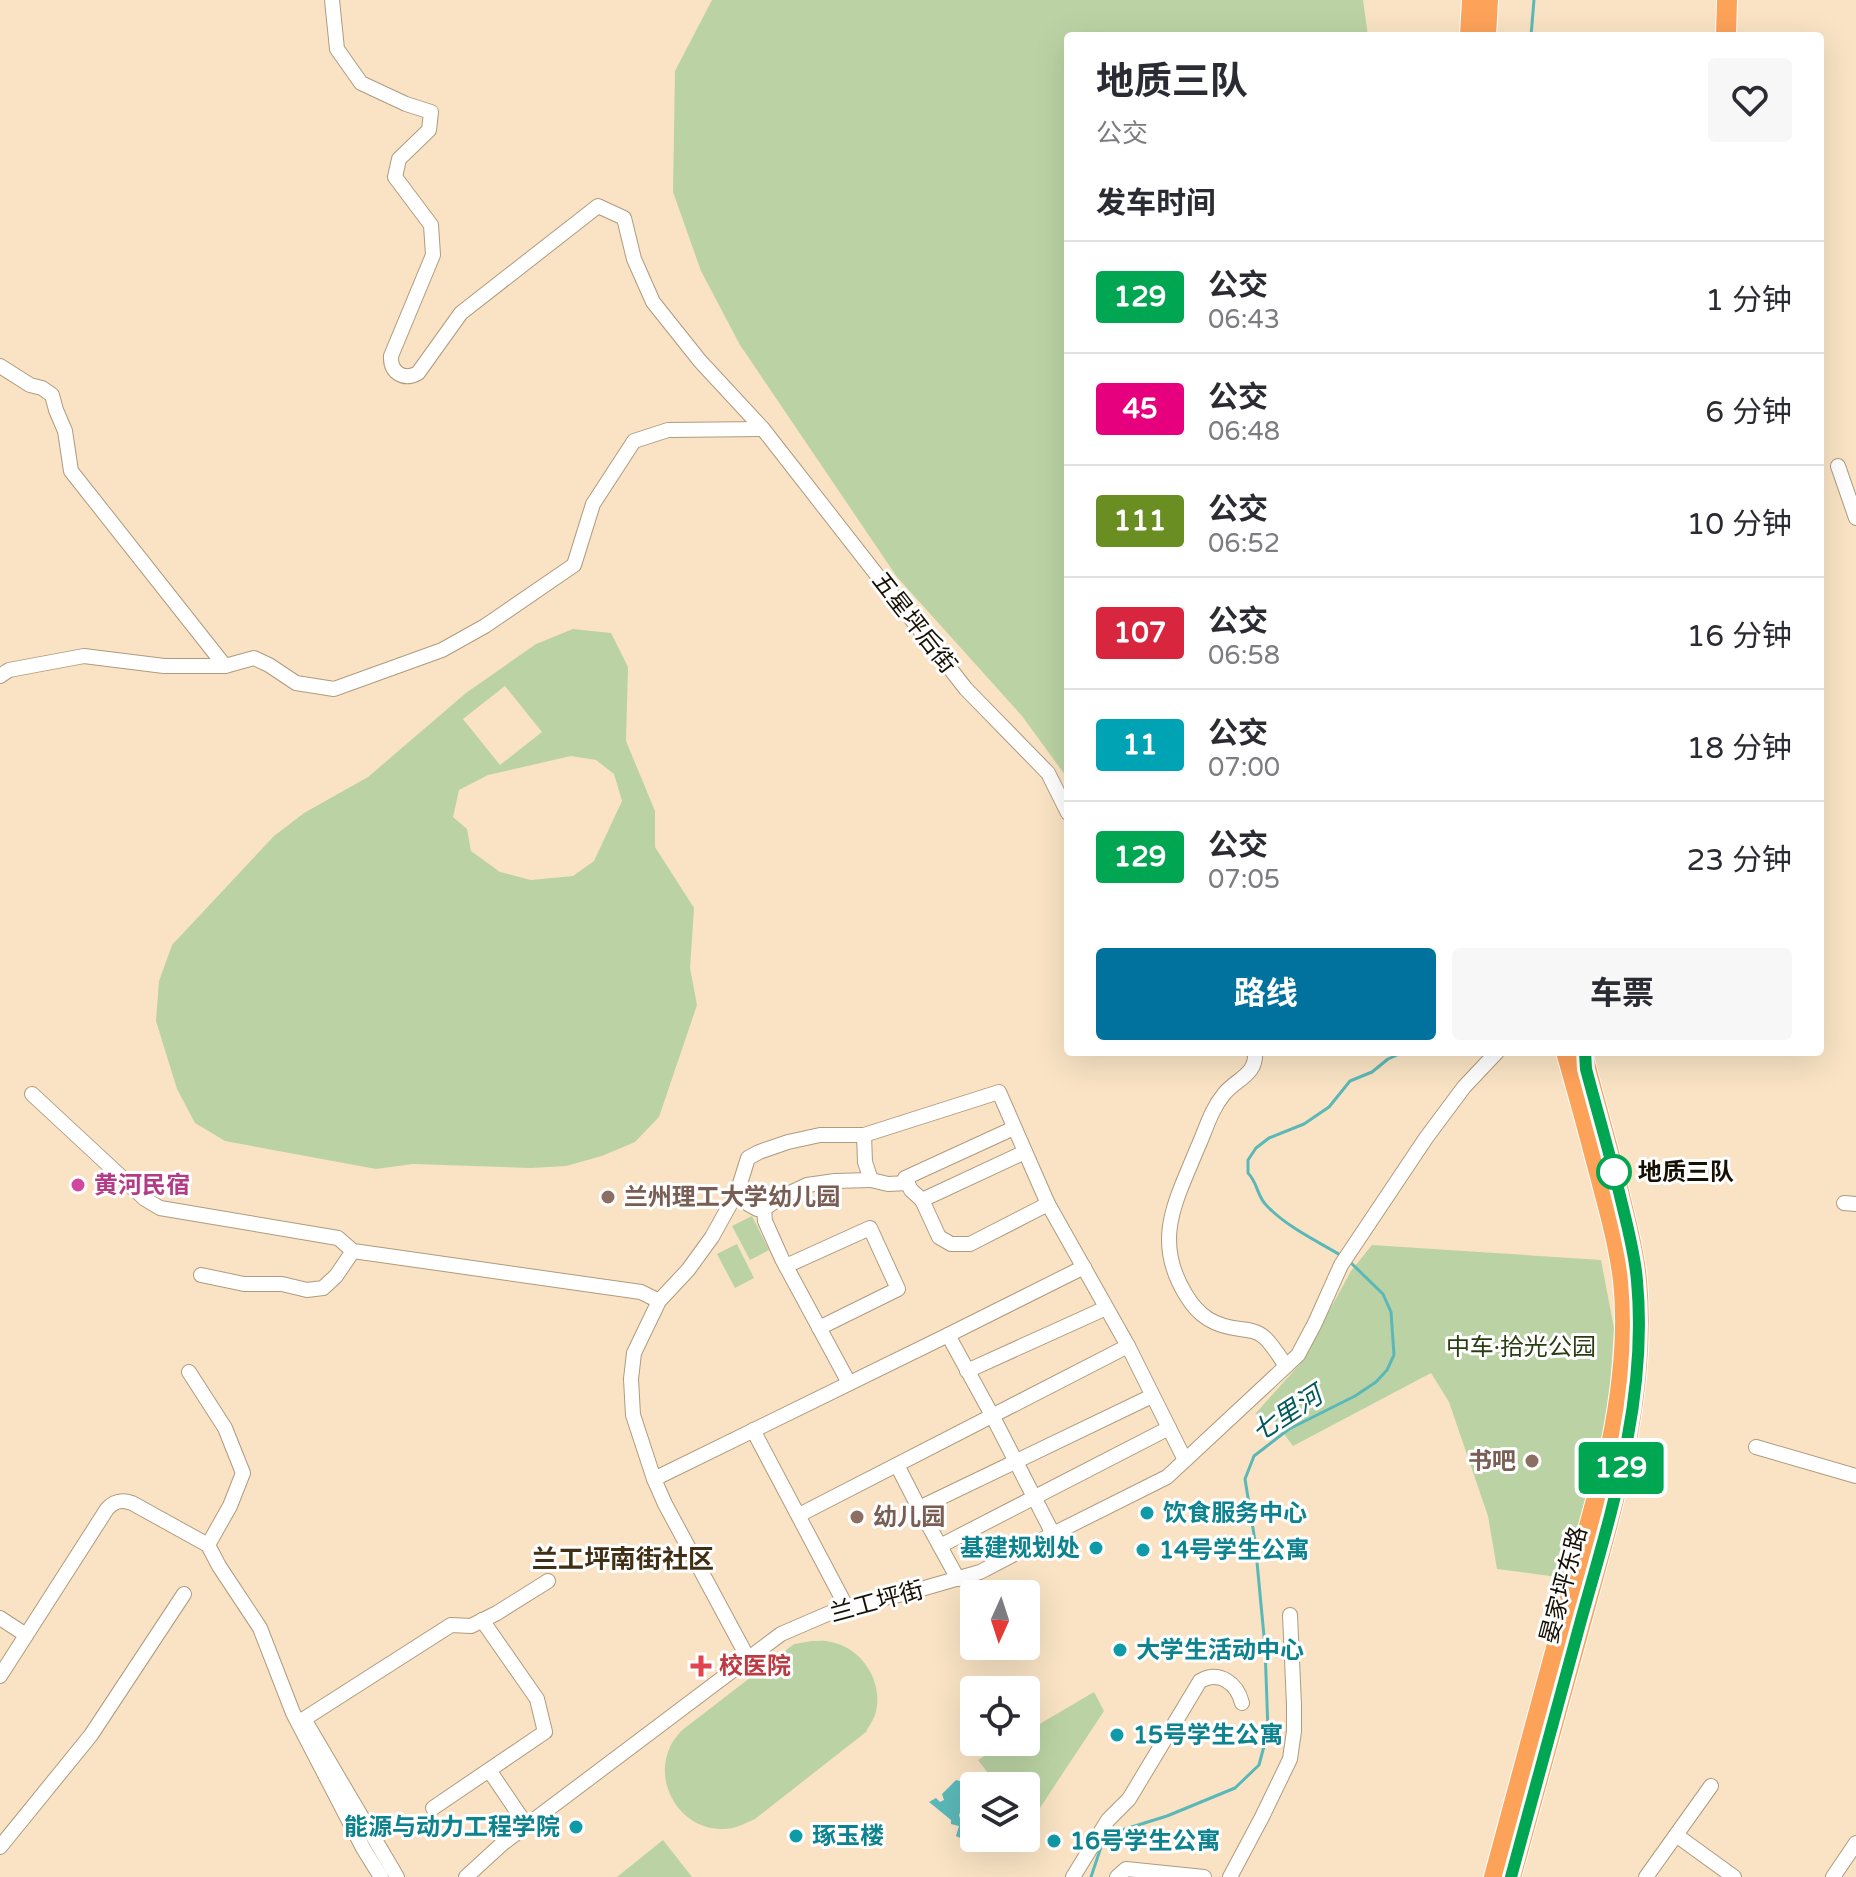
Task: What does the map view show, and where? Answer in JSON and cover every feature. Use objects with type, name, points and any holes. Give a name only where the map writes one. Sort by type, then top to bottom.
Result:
[{"type":"highway","points":[[1470,32],[1472,0]]},
{"type":"highway","points":[[1486,32],[1488,0]]},
{"type":"highway","points":[[1726,32],[1727,0]]},
{"type":"highway","name":"晏家坪东路","points":[[1511,1877],[1604,1539],[1626,1449],[1638,1363],[1639,1325],[1630,1280],[1623,1209],[1577,1058]]},
{"type":"highway","name":"晏家坪东路","points":[[1494,1877],[1611,1445],[1620,1402],[1630,1280]]},
{"type":"street","name":"五星坪后街","points":[[332,0],[337,49],[361,83],[431,112],[429,130],[399,159],[395,177],[431,225],[433,255],[391,356],[394,371],[403,376],[418,373],[461,313],[598,206],[624,218],[634,259],[653,302],[700,361],[763,429],[966,689],[1048,773],[1064,805]]},
{"type":"street","points":[[0,366],[52,395],[65,431],[71,471],[225,666]]},
{"type":"street","points":[[0,676],[9,670],[84,656],[164,666],[225,666],[254,658],[296,683],[334,689],[442,650],[485,626],[574,565],[593,504],[634,441],[668,430],[763,429]]},
{"type":"street","points":[[1838,466],[1856,518]]},
{"type":"street","points":[[1255,1056],[1252,1068],[1225,1092],[1208,1117],[1169,1221],[1169,1246],[1184,1293],[1197,1311],[1213,1324],[1255,1331],[1265,1337],[1286,1366]]},
{"type":"street","name":"兰工坪街","points":[[466,1877],[502,1844],[781,1634],[846,1606],[904,1594],[980,1572],[1167,1477],[1298,1355],[1341,1265],[1426,1138],[1464,1087],[1493,1056]]},
{"type":"street","points":[[749,1660],[654,1479],[633,1415],[631,1379],[634,1353],[659,1301],[688,1270],[712,1237],[738,1190],[748,1158],[759,1152],[820,1135],[864,1135],[999,1092],[1048,1204],[1128,1346],[1185,1460]]},
{"type":"street","points":[[32,1094],[145,1199],[160,1208],[338,1238],[353,1251],[641,1292],[659,1301]]},
{"type":"street","points":[[1014,1128],[905,1178],[911,1190],[922,1200],[939,1237],[951,1244],[970,1244],[1048,1204]]},
{"type":"street","points":[[864,1135],[865,1162],[871,1180]]},
{"type":"street","points":[[922,1200],[1025,1152]]},
{"type":"street","points":[[738,1190],[748,1204],[764,1209],[807,1185],[871,1180],[888,1184],[908,1183]]},
{"type":"street","points":[[764,1209],[765,1221],[786,1266],[849,1383]]},
{"type":"street","points":[[786,1266],[870,1228],[898,1289],[819,1328]]},
{"type":"street","points":[[201,1275],[244,1284],[282,1284],[307,1290],[323,1288],[336,1276],[353,1251]]},
{"type":"street","points":[[654,1479],[1084,1267]]},
{"type":"street","points":[[967,1371],[1106,1308]]},
{"type":"street","points":[[948,1335],[1053,1534]]},
{"type":"street","points":[[799,1515],[1128,1346]]},
{"type":"street","points":[[189,1372],[225,1428],[243,1473],[230,1506],[208,1545]]},
{"type":"street","points":[[919,1508],[1152,1396]]},
{"type":"street","points":[[940,1546],[1169,1428]]},
{"type":"street","points":[[753,1430],[846,1606]]},
{"type":"street","points":[[1756,1447],[1856,1476]]},
{"type":"street","points":[[897,1465],[958,1579]]},
{"type":"street","points":[[0,1676],[107,1509],[113,1503],[125,1500],[132,1503],[208,1545],[260,1628],[293,1713],[381,1877]]},
{"type":"street","points":[[397,1877],[304,1719],[451,1625],[471,1626],[548,1581]]},
{"type":"street","points":[[0,1847],[91,1735],[184,1594]]},
{"type":"street","points":[[1230,1877],[1290,1759],[1294,1718],[1290,1615]]},
{"type":"street","points":[[0,1618],[26,1635]]},
{"type":"street","points":[[433,1808],[545,1732],[537,1699],[482,1620]]},
{"type":"street","points":[[1073,1877],[1108,1820],[1129,1799],[1198,1683],[1209,1677],[1223,1678],[1236,1688],[1242,1703]]},
{"type":"street","points":[[489,1770],[527,1826]]},
{"type":"street","points":[[1646,1877],[1711,1786]]},
{"type":"street","points":[[1676,1835],[1734,1877]]},
{"type":"street","points":[[1833,1877],[1856,1843]]},
{"type":"street","points":[[1117,1877],[1126,1869],[1204,1877]]},
{"type":"green space","points":[[712,0],[1363,0],[1367,32],[1064,32],[1064,774],[1022,716],[897,577],[740,345],[701,271],[673,192],[675,71]]},
{"type":"green space","points":[[573,629],[611,633],[628,667],[626,741],[655,811],[655,847],[694,908],[690,968],[697,1005],[659,1117],[635,1142],[602,1156],[566,1166],[531,1168],[413,1164],[376,1169],[225,1141],[195,1123],[177,1089],[156,1021],[159,981],[172,945],[274,836],[304,813],[368,777],[466,693],[536,644]],"holes":[[[505,686],[542,732],[500,765],[463,719]],[[571,756],[596,760],[614,774],[622,801],[594,861],[573,876],[531,880],[500,872],[471,851],[467,829],[453,817],[459,790],[488,775]]]},
{"type":"green space","points":[[752,1216],[769,1250],[750,1260],[732,1226]]},
{"type":"green space","points":[[737,1244],[754,1278],[735,1288],[717,1254]]},
{"type":"green space","name":"中车·拾光公园","points":[[1372,1245],[1601,1260],[1614,1328],[1608,1418],[1565,1578],[1497,1569],[1488,1516],[1449,1402],[1431,1373],[1293,1446],[1273,1419],[1255,1414],[1300,1364],[1351,1271]]},
{"type":"green space","points":[[812,1641],[842,1646],[853,1652],[869,1669],[877,1691],[877,1703],[866,1732],[755,1819],[725,1829],[706,1827],[693,1821],[682,1812],[668,1789],[666,1761],[673,1741],[681,1731],[794,1644]]},
{"type":"green space","points":[[1094,1692],[1104,1711],[1040,1808],[1040,1772],[987,1772],[978,1760],[985,1756],[1040,1756],[1040,1724]]},
{"type":"green space","points":[[663,1840],[692,1877],[617,1877]]},
{"type":"water","points":[[956,1780],[960,1781],[960,1838],[956,1836],[959,1826],[951,1824],[951,1820],[929,1802],[936,1798],[940,1802],[944,1800],[942,1794]]},
{"type":"waterway","name":"七里河","points":[[1531,32],[1534,0]]},
{"type":"waterway","name":"七里河","points":[[1342,1256],[1293,1227],[1267,1206],[1248,1173],[1248,1160],[1256,1148],[1269,1138],[1304,1124],[1329,1107],[1350,1081],[1372,1072],[1395,1056]]},
{"type":"waterway","name":"七里河","points":[[1091,1877],[1102,1844],[1122,1830],[1167,1816],[1235,1788],[1259,1765],[1268,1731],[1265,1647],[1255,1541],[1245,1479],[1254,1456],[1289,1429],[1355,1396],[1387,1370],[1394,1355],[1391,1312],[1383,1294],[1348,1260]]},
{"type":"bus line","name":"129","points":[[1511,1877],[1604,1539],[1626,1449],[1638,1363],[1639,1325],[1634,1258],[1585,1056]]},
{"type":"place","name":"地质三队","points":[[1614,1172]]},
{"type":"place","name":"黄河民宿","points":[[78,1185]]},
{"type":"place","name":"兰州理工大学幼儿园","points":[[608,1197]]},
{"type":"place","name":"书吧","points":[[1532,1461]]},
{"type":"place","name":"饮食服务中心","points":[[1147,1513]]},
{"type":"place","name":"幼儿园","points":[[857,1517]]},
{"type":"place","name":"基建规划处","points":[[1096,1548]]},
{"type":"place","name":"14号学生公寓","points":[[1143,1550]]},
{"type":"place","name":"大学生活动中心","points":[[1120,1650]]},
{"type":"place","name":"校医院","points":[[701,1666]]},
{"type":"place","name":"15号学生公寓","points":[[1117,1735]]},
{"type":"place","name":"能源与动力工程学院","points":[[576,1827]]},
{"type":"place","name":"琢玉楼","points":[[796,1836]]},
{"type":"place","name":"16号学生公寓","points":[[1054,1841]]},
{"type":"district","name":"兰工坪南街社区","points":[[623,1559]]}]
